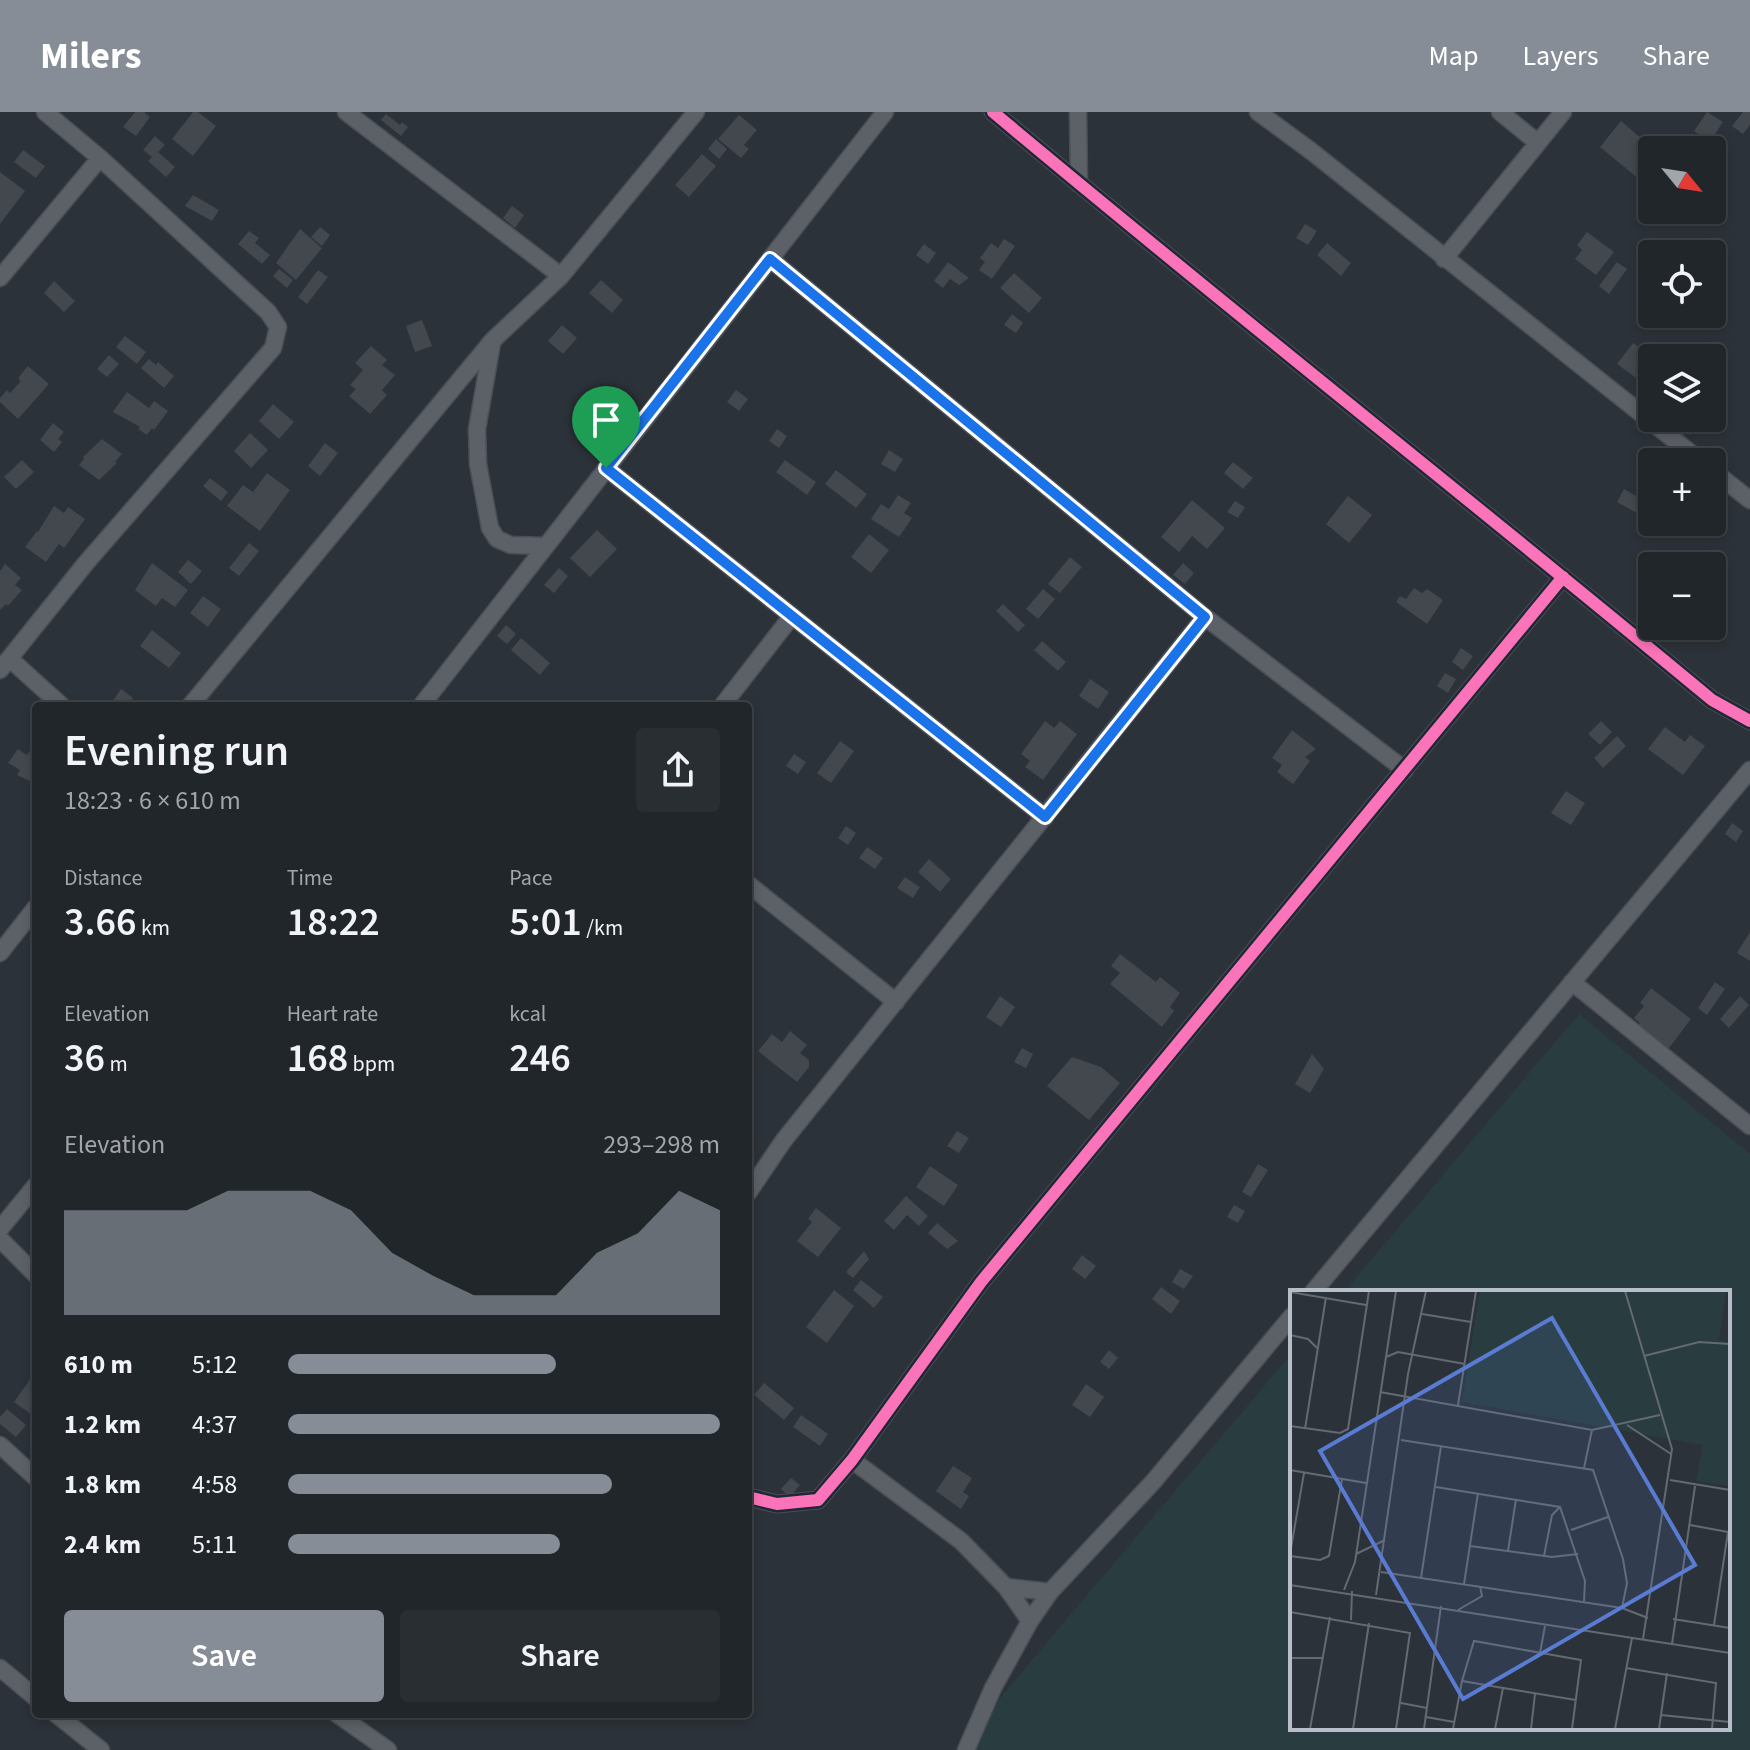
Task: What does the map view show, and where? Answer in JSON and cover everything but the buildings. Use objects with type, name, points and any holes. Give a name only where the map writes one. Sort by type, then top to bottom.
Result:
[{"type":"street","points":[[45,112],[100,158],[268,312],[278,327],[273,348],[86,563],[5,664],[57,702]]},
{"type":"street","points":[[346,112],[561,276]]},
{"type":"street","points":[[193,702],[492,341],[561,276],[696,112]]},
{"type":"street","points":[[424,702],[885,112]]},
{"type":"street","points":[[993,112],[1712,700],[1750,721]]},
{"type":"street","points":[[1078,112],[1079,184]]},
{"type":"street","points":[[1258,112],[1684,448]]},
{"type":"street","points":[[1500,112],[1538,143]]},
{"type":"street","points":[[1444,259],[1563,112]]},
{"type":"street","points":[[0,278],[100,158]]},
{"type":"street","points":[[770,259],[1205,617],[1405,770]]},
{"type":"street","points":[[492,341],[477,429],[478,464],[490,528],[497,539],[511,545],[546,546]]},
{"type":"street","points":[[606,468],[1045,817]]},
{"type":"street","points":[[1726,481],[1750,500]]},
{"type":"street","points":[[752,1498],[777,1504],[818,1500],[852,1460],[981,1282],[1563,577]]},
{"type":"street","points":[[725,702],[792,616]]},
{"type":"street","points":[[752,1187],[784,1140],[1205,617]]},
{"type":"street","points":[[1315,1290],[1750,770]]},
{"type":"street","points":[[752,887],[896,1002]]},
{"type":"street","points":[[0,953],[32,912]]},
{"type":"street","points":[[1572,982],[1750,1126]]},
{"type":"street","points":[[0,1229],[32,1190]]},
{"type":"street","points":[[0,1239],[32,1271]]},
{"type":"street","points":[[966,1750],[993,1688],[1050,1592],[1153,1482],[1290,1318]]},
{"type":"street","points":[[0,1445],[32,1474]]},
{"type":"street","points":[[852,1460],[961,1541],[1006,1587],[1030,1621]]},
{"type":"street","points":[[1006,1587],[1050,1592]]},
{"type":"street","points":[[0,1668],[32,1695]]},
{"type":"street","points":[[61,1718],[101,1750]]},
{"type":"street","points":[[343,1718],[388,1750]]},
{"type":"shaded area","points":[[1579,1014],[1750,1154],[1750,1750],[956,1750],[1290,1355],[1290,1730],[1730,1730],[1730,1290],[1346,1290]]},
{"type":"cycle path","points":[[993,112],[1712,700],[1750,721]]},
{"type":"cycle path","points":[[752,1498],[777,1504],[818,1500],[852,1460],[981,1282],[1563,577]]},
{"type":"route","points":[[770,259],[1205,617],[1045,817],[606,468],[770,259]]}]
